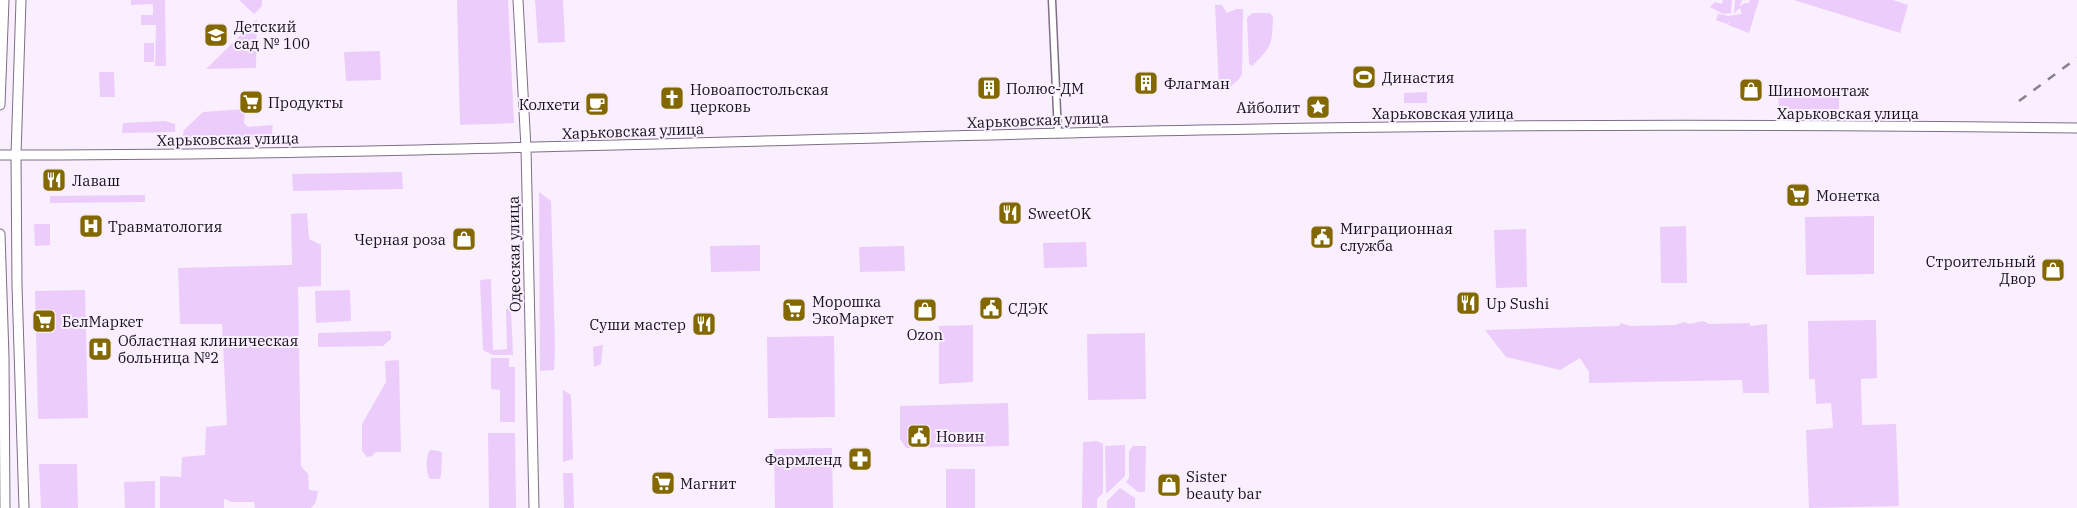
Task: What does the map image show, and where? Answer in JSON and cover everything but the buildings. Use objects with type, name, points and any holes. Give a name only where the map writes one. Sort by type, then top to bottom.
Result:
[{"type":"street","points":[[0,105],[4,0]]},
{"type":"street","points":[[21,0],[16,155],[24,508]]},
{"type":"street","name":"Одесская улица","points":[[518,0],[526,148],[534,508]]},
{"type":"street","points":[[1052,0],[1058,134]]},
{"type":"street","name":"Харьковская улица","points":[[0,155],[526,148],[1058,134],[1466,127],[1928,126],[2077,128]]},
{"type":"street","points":[[0,234],[4,508]]},
{"type":"street","points":[[0,256],[17,256]]},
{"type":"shaded area","points":[[131,0],[165,0],[166,66],[155,66],[156,25],[141,25],[141,15],[153,15],[153,4],[131,5]]},
{"type":"shaded area","points":[[239,0],[262,0],[262,6],[254,14]]},
{"type":"shaded area","points":[[457,0],[508,0],[514,123],[460,125]]},
{"type":"shaded area","points":[[535,0],[563,0],[565,42],[538,43]]},
{"type":"shaded area","points":[[1723,0],[1732,0],[1731,13],[1723,14],[1710,7],[1715,2],[1722,4]]},
{"type":"shaded area","points":[[1735,0],[1742,0],[1741,4],[1739,3],[1741,6],[1744,3],[1749,3],[1750,0],[1759,0],[1749,33],[1728,25],[1730,22],[1727,24],[1716,20],[1718,14],[1729,16],[1742,14],[1740,8],[1734,13]]},
{"type":"shaded area","points":[[1794,0],[1893,0],[1908,5],[1900,33]]},
{"type":"shaded area","points":[[1215,5],[1222,5],[1227,13],[1236,9],[1243,9],[1242,74],[1232,85],[1226,89],[1219,90]]},
{"type":"shaded area","points":[[1252,13],[1270,13],[1273,17],[1270,44],[1264,54],[1252,66],[1249,64],[1247,18]]},
{"type":"shaded area","points":[[257,19],[256,68],[206,69]]},
{"type":"shaded area","points":[[144,43],[154,43],[154,62],[144,62]]},
{"type":"shaded area","points":[[380,51],[381,80],[346,81],[344,52]]},
{"type":"shaded area","points":[[99,72],[114,72],[115,97],[100,97]]},
{"type":"shaded area","points":[[1401,74],[1430,74],[1430,80],[1425,85],[1401,85]]},
{"type":"shaded area","points":[[1427,92],[1427,103],[1404,103],[1404,93]]},
{"type":"shaded area","points":[[1778,97],[1839,97],[1839,109],[1779,109]]},
{"type":"shaded area","points":[[245,109],[244,123],[248,127],[273,125],[271,138],[182,141],[184,130],[203,112]]},
{"type":"shaded area","points":[[165,121],[175,124],[175,132],[122,133],[123,123]]},
{"type":"shaded area","points":[[402,172],[403,189],[293,191],[292,174]]},
{"type":"shaded area","points":[[539,192],[551,201],[555,347],[554,370],[540,371]]},
{"type":"shaded area","points":[[145,195],[145,202],[50,203],[50,196]]},
{"type":"shaded area","points":[[307,213],[309,239],[321,245],[321,286],[298,287],[301,466],[308,474],[309,490],[318,491],[316,502],[311,508],[255,508],[254,502],[232,502],[224,499],[224,508],[160,508],[160,476],[181,477],[182,457],[205,455],[206,427],[227,425],[222,324],[180,324],[178,268],[292,265],[291,214]]},
{"type":"shaded area","points":[[1874,216],[1874,274],[1806,275],[1805,217]]},
{"type":"shaded area","points":[[34,224],[50,224],[50,245],[35,246]]},
{"type":"shaded area","points":[[1686,226],[1687,283],[1661,283],[1660,227]]},
{"type":"shaded area","points":[[1526,229],[1527,287],[1496,288],[1494,230]]},
{"type":"shaded area","points":[[1086,242],[1087,267],[1044,268],[1043,243]]},
{"type":"shaded area","points":[[760,245],[760,271],[711,272],[710,246]]},
{"type":"shaded area","points":[[904,246],[905,271],[860,272],[859,247]]},
{"type":"shaded area","points":[[491,279],[493,350],[507,349],[506,309],[511,309],[513,355],[493,355],[483,350],[480,280]]},
{"type":"shaded area","points":[[85,290],[88,418],[38,419],[35,291]]},
{"type":"shaded area","points":[[350,290],[351,321],[316,323],[315,291]]},
{"type":"shaded area","points":[[1876,320],[1877,378],[1861,379],[1862,425],[1896,424],[1899,506],[1809,508],[1806,430],[1833,428],[1831,403],[1816,404],[1815,379],[1809,379],[1808,321]]},
{"type":"shaded area","points":[[1703,321],[1709,324],[1750,323],[1750,326],[1767,324],[1769,393],[1743,393],[1742,380],[1589,383],[1589,372],[1580,358],[1560,370],[1506,357],[1485,330],[1619,326],[1621,323],[1630,326],[1675,325],[1684,322],[1689,324]]},
{"type":"shaded area","points":[[973,325],[973,382],[939,384],[939,326]]},
{"type":"shaded area","points":[[391,331],[391,339],[383,346],[318,347],[318,333]]},
{"type":"shaded area","points":[[1145,333],[1146,399],[1088,400],[1087,334]]},
{"type":"shaded area","points":[[834,336],[835,417],[768,418],[767,337]]},
{"type":"shaded area","points":[[603,345],[601,364],[594,367],[593,347]]},
{"type":"shaded area","points":[[491,358],[509,358],[509,367],[515,367],[515,422],[500,422],[500,390],[491,389]]},
{"type":"shaded area","points":[[399,360],[401,452],[376,452],[372,456],[367,457],[362,451],[362,424],[386,382],[385,361]]},
{"type":"shaded area","points":[[563,390],[571,395],[573,459],[563,462]]},
{"type":"shaded area","points":[[1008,403],[1009,446],[906,448],[900,439],[900,406]]},
{"type":"shaded area","points":[[488,433],[515,433],[516,508],[489,508]]},
{"type":"shaded area","points":[[1097,441],[1103,444],[1103,493],[1097,499],[1097,508],[1082,508],[1083,442]]},
{"type":"shaded area","points":[[1125,445],[1125,476],[1106,494],[1105,446]]},
{"type":"shaded area","points":[[1133,446],[1146,446],[1145,492],[1138,492],[1126,482],[1129,478],[1129,451]]},
{"type":"shaded area","points":[[832,448],[833,508],[775,508],[774,449]]},
{"type":"shaded area","points":[[430,450],[442,453],[441,476],[439,479],[430,479],[429,476],[427,461]]},
{"type":"shaded area","points":[[39,464],[77,464],[78,508],[41,508]]},
{"type":"shaded area","points":[[946,469],[975,469],[975,508],[946,508]]},
{"type":"shaded area","points":[[563,473],[573,473],[574,508],[564,508]]},
{"type":"shaded area","points":[[155,481],[155,508],[125,508],[124,482]]},
{"type":"shaded area","points":[[1120,488],[1135,498],[1135,508],[1107,508],[1107,501]]},
{"type":"railway","points":[[2019,101],[2077,58]]},
{"type":"place","name":"Детский сад № 100","points":[[216,35]]},
{"type":"place","name":"Династия","points":[[1364,77]]},
{"type":"place","name":"Флагман","points":[[1146,83]]},
{"type":"place","name":"Полюс-ДМ","points":[[989,88]]},
{"type":"place","name":"Шиномонтаж","points":[[1751,90]]},
{"type":"place","name":"Новоапостольская церковь","points":[[672,98]]},
{"type":"place","name":"Продукты","points":[[251,102]]},
{"type":"place","name":"Колхети","points":[[597,104]]},
{"type":"place","name":"Айболит","points":[[1318,107]]},
{"type":"place","name":"Лаваш","points":[[54,180]]},
{"type":"place","name":"Монетка","points":[[1798,195]]},
{"type":"place","name":"SweetOK","points":[[1010,213]]},
{"type":"place","name":"Травматология","points":[[91,226]]},
{"type":"place","name":"Миграционная служба","points":[[1322,237]]},
{"type":"place","name":"Черная роза","points":[[464,239]]},
{"type":"place","name":"Строительный Двор","points":[[2053,270]]},
{"type":"place","name":"Up Sushi","points":[[1468,303]]},
{"type":"place","name":"СДЭК","points":[[991,308]]},
{"type":"place","name":"Морошка ЭкоМаркет","points":[[794,310]]},
{"type":"place","name":"Ozon","points":[[925,310]]},
{"type":"place","name":"БелМаркет","points":[[44,321]]},
{"type":"place","name":"Суши мастер","points":[[704,324]]},
{"type":"place","name":"Областная клиническая больница №2","points":[[100,349]]},
{"type":"place","name":"Новин","points":[[919,436]]},
{"type":"place","name":"Фармленд","points":[[860,459]]},
{"type":"place","name":"Магнит","points":[[663,483]]},
{"type":"place","name":"Sister beauty bar","points":[[1169,485]]}]
